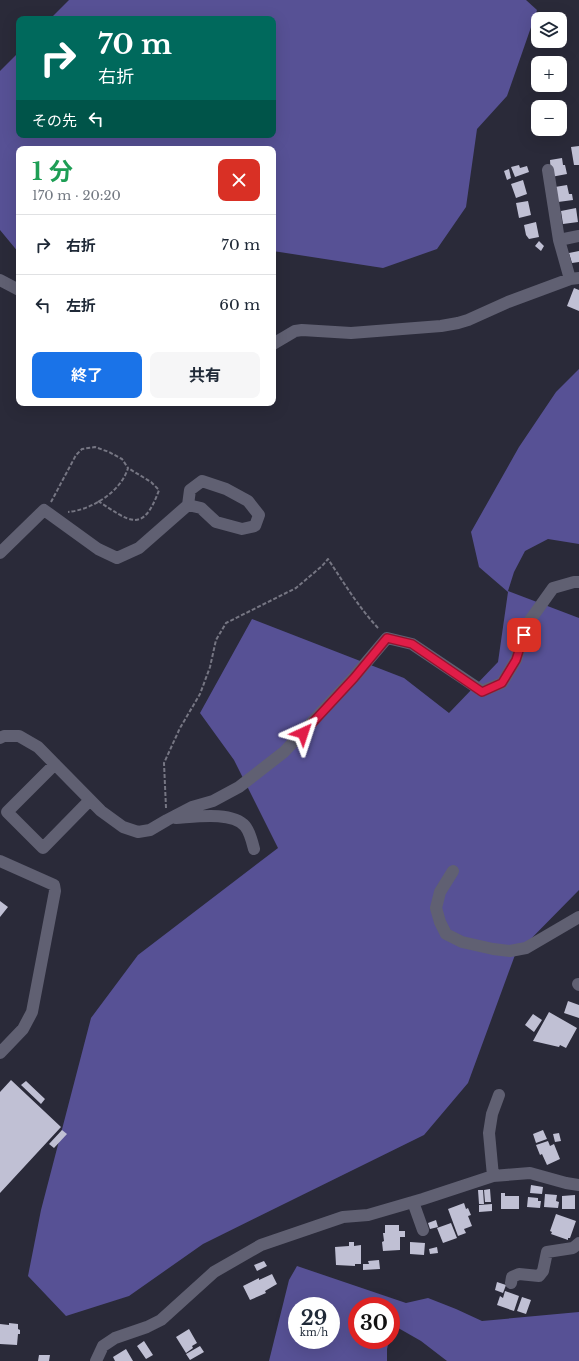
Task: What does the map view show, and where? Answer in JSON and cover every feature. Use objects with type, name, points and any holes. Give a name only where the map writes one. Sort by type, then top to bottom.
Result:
[{"type":"street","points":[[276,342],[295,331],[302,330],[351,333],[441,326],[458,323],[508,302],[574,279],[559,240],[548,170]]},
{"type":"street","points":[[559,240],[579,236]]},
{"type":"street","points":[[0,280],[16,288]]},
{"type":"street","points":[[0,552],[48,513],[98,549],[117,558],[139,548],[188,505],[190,490],[202,481],[226,489],[248,501],[259,515],[255,526],[242,529],[216,522],[201,508],[188,505]]},
{"type":"street","points":[[0,738],[4,736],[19,736],[38,747],[101,811],[123,827],[138,832],[150,830],[192,807],[213,801],[239,787],[284,752],[354,678],[387,638],[412,644],[482,692],[502,683],[516,660],[528,623],[553,588],[579,582]]},
{"type":"street","points":[[55,764],[7,812],[43,848],[90,800]]},
{"type":"street","points":[[169,819],[224,816],[237,820],[245,826],[251,838],[254,849]]},
{"type":"street","points":[[0,861],[54,885],[55,891],[32,1012],[23,1028],[0,1053]]},
{"type":"street","points":[[453,871],[440,892],[436,908],[440,922],[446,934],[462,942],[510,951],[526,948],[579,917]]},
{"type":"street","points":[[493,1176],[489,1133],[492,1114],[499,1095]]},
{"type":"street","points":[[96,1361],[103,1346],[115,1338],[147,1327],[161,1320],[214,1272],[261,1245],[343,1217],[368,1215],[493,1176],[530,1173],[579,1185]]},
{"type":"street","points":[[412,1202],[423,1230]]},
{"type":"street","points":[[511,1283],[512,1277],[518,1274],[539,1276],[543,1271],[547,1252],[573,1248],[579,1243]]},
{"type":"path","points":[[98,501],[126,519],[138,520],[147,515],[156,500],[159,490],[151,482],[128,468],[122,459],[109,452],[95,447],[82,449],[76,455],[51,501],[48,513],[81,510],[98,501],[116,488],[125,476],[128,468]]},
{"type":"path","points":[[169,819],[164,763],[180,728],[200,694],[210,667],[216,640],[226,622],[296,588],[328,559],[363,611],[387,638]]},
{"type":"shaded area","points":[[69,0],[526,0],[537,10],[536,12],[531,12],[531,27],[507,96],[477,129],[466,207],[437,249],[383,268],[276,251],[276,146],[16,146],[16,249],[0,230],[0,71],[16,55],[16,138],[276,138],[276,16],[53,16]]},
{"type":"shaded area","points":[[579,369],[579,544],[548,539],[525,551],[514,572],[508,591],[579,618],[579,890],[515,955],[468,1083],[424,1135],[203,1244],[129,1296],[66,1316],[28,1276],[41,1210],[91,1018],[138,955],[278,848],[234,760],[200,713],[252,619],[404,678],[449,713],[498,662],[508,592],[479,567],[471,532],[519,447],[556,392]]},
{"type":"shaded area","points":[[297,1266],[388,1297],[348,1297],[348,1349],[387,1349],[387,1361],[269,1361],[289,1280]]},
{"type":"shaded area","points":[[428,1298],[482,1321],[579,1312],[579,1361],[447,1361],[421,1341],[400,1329],[400,1301],[406,1303]]},
{"type":"building","points":[[579,146],[579,165],[574,165],[571,147]]},
{"type":"building","points":[[562,158],[567,174],[551,177],[550,160]]},
{"type":"building","points":[[519,165],[520,168],[527,166],[529,172],[515,177],[511,167]]},
{"type":"building","points":[[509,169],[511,178],[507,180],[504,171]]},
{"type":"building","points":[[523,180],[527,194],[516,198],[511,184]]},
{"type":"building","points":[[567,185],[569,194],[572,194],[573,200],[558,202],[555,187]]},
{"type":"building","points":[[528,201],[531,215],[519,218],[516,203]]},
{"type":"building","points":[[576,208],[578,222],[563,224],[561,211]]},
{"type":"building","points":[[536,222],[539,237],[529,239],[526,235],[524,225]]},
{"type":"building","points":[[539,241],[544,246],[541,251],[535,246]]},
{"type":"building","points":[[579,251],[579,262],[572,263],[569,253]]},
{"type":"building","points":[[574,288],[579,290],[579,311],[567,306]]},
{"type":"building","points":[[0,901],[8,907],[0,917]]},
{"type":"building","points":[[568,1001],[579,1005],[579,1018],[564,1013]]},
{"type":"building","points":[[549,1012],[577,1028],[566,1048],[560,1045],[559,1047],[533,1041]]},
{"type":"building","points":[[533,1014],[542,1020],[534,1032],[525,1025]]},
{"type":"building","points":[[11,1080],[61,1127],[0,1193],[0,1092]]},
{"type":"building","points":[[26,1081],[45,1099],[41,1104],[21,1085]]},
{"type":"building","points":[[62,1130],[67,1134],[54,1148],[49,1144]]},
{"type":"building","points":[[543,1130],[547,1139],[536,1143],[533,1134]]},
{"type":"building","points":[[559,1133],[561,1141],[555,1142],[553,1134]]},
{"type":"building","points":[[548,1141],[550,1146],[554,1144],[560,1159],[547,1165],[542,1154],[540,1155],[536,1145]]},
{"type":"building","points":[[531,1185],[543,1187],[542,1194],[530,1193]]},
{"type":"building","points":[[490,1189],[491,1202],[485,1202],[484,1190]]},
{"type":"building","points":[[478,1190],[483,1190],[484,1204],[479,1204]]},
{"type":"building","points":[[501,1193],[505,1193],[505,1196],[519,1196],[519,1209],[501,1209]]},
{"type":"building","points":[[545,1194],[557,1195],[556,1201],[559,1202],[558,1208],[544,1207]]},
{"type":"building","points":[[575,1195],[575,1209],[562,1209],[562,1196]]},
{"type":"building","points":[[528,1197],[538,1198],[538,1201],[541,1201],[540,1208],[527,1207]]},
{"type":"building","points":[[464,1203],[466,1209],[468,1208],[471,1215],[468,1216],[472,1226],[464,1229],[466,1233],[458,1236],[448,1209]]},
{"type":"building","points":[[492,1204],[492,1211],[479,1212],[479,1205]]},
{"type":"building","points":[[556,1214],[576,1221],[568,1240],[551,1234],[552,1232],[550,1231]]},
{"type":"building","points":[[436,1220],[438,1227],[430,1229],[428,1223]]},
{"type":"building","points":[[451,1223],[457,1238],[443,1243],[437,1228]]},
{"type":"building","points":[[385,1225],[399,1225],[399,1231],[405,1231],[405,1237],[400,1237],[400,1250],[383,1251],[382,1242],[384,1241],[383,1233],[385,1233]]},
{"type":"building","points":[[349,1242],[354,1242],[354,1246],[361,1245],[361,1264],[355,1264],[355,1266],[336,1265],[335,1247],[349,1246]]},
{"type":"building","points":[[410,1242],[425,1243],[424,1255],[410,1254]]},
{"type":"building","points":[[437,1247],[438,1253],[430,1254],[429,1249]]},
{"type":"building","points":[[379,1260],[380,1269],[363,1270],[363,1264],[369,1264],[368,1261]]},
{"type":"building","points":[[264,1261],[267,1266],[257,1271],[254,1265]]},
{"type":"building","points":[[272,1274],[277,1284],[265,1291],[266,1293],[250,1300],[243,1286],[259,1278],[259,1280]]},
{"type":"building","points":[[497,1282],[506,1285],[503,1293],[495,1290]]},
{"type":"building","points":[[505,1291],[519,1296],[514,1311],[497,1305],[500,1296],[503,1298]]},
{"type":"building","points":[[522,1297],[531,1300],[526,1314],[517,1311]]},
{"type":"building","points":[[9,1323],[18,1324],[20,1334],[18,1334],[17,1345],[0,1344],[0,1324],[9,1325]]},
{"type":"building","points":[[189,1329],[197,1343],[186,1353],[176,1337]]},
{"type":"building","points":[[144,1341],[153,1355],[146,1359],[137,1346]]},
{"type":"building","points":[[200,1346],[204,1352],[190,1360],[186,1354]]},
{"type":"building","points":[[126,1349],[133,1361],[115,1361],[113,1357]]},
{"type":"building","points":[[39,1355],[50,1355],[49,1361],[38,1361]]},
{"type":"route","points":[[303,733],[354,678],[387,638],[412,644],[482,692],[502,683],[516,660],[524,635]]}]
